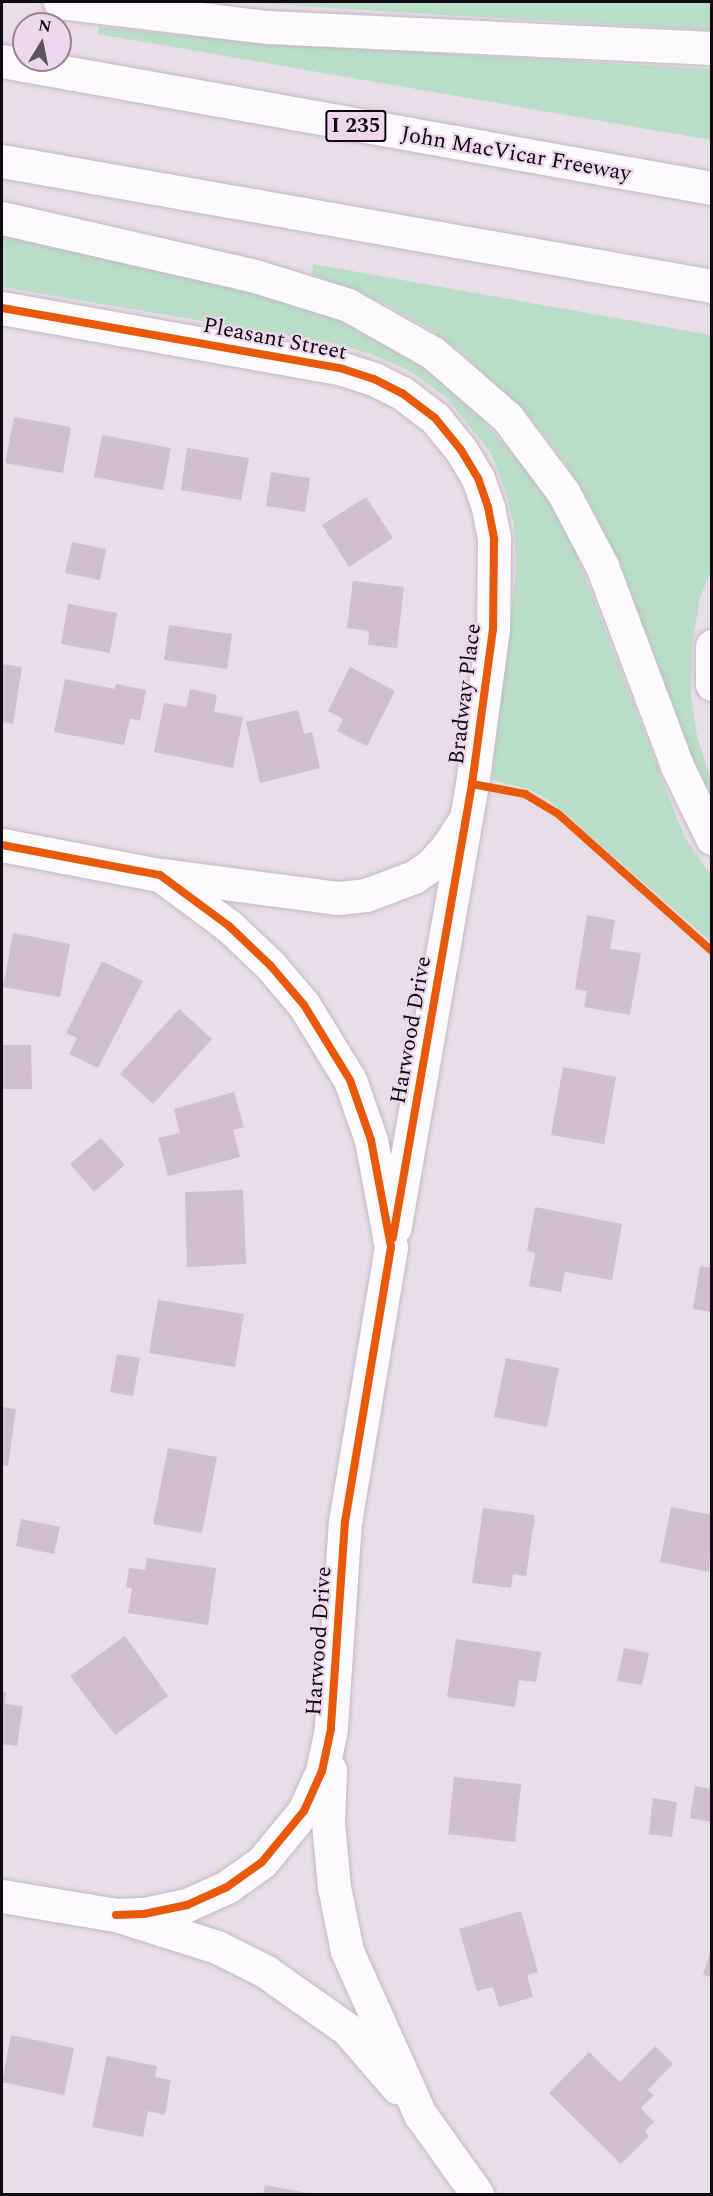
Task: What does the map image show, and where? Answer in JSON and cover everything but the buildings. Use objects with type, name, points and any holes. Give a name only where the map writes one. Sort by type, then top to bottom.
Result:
[{"type":"main road","points":[[60,2],[268,27],[711,48]]},
{"type":"main road","name":"John MacVicar Freeway","points":[[2,61],[711,188]]},
{"type":"main road","points":[[2,161],[711,286]]},
{"type":"main road","points":[[2,218],[255,276],[348,305],[433,353],[450,367],[507,417],[563,492],[602,566],[677,766],[711,838]]},
{"type":"main road","name":"Pleasant Street","points":[[2,308],[343,369],[374,379],[402,393],[435,418],[461,450],[478,478],[488,507],[494,539],[495,572]]},
{"type":"main road","name":"Bradway Place","points":[[465,819],[493,629],[495,572]]},
{"type":"main road","points":[[711,646],[711,684]]},
{"type":"main road","name":"Harwood Drive","points":[[2,845],[160,874],[338,898],[366,895],[414,877],[431,865],[448,846],[465,819]]},
{"type":"main road","name":"Harwood Drive","points":[[465,819],[345,1521],[331,1729],[328,1823],[334,1887],[347,1951],[420,2114],[477,2194]]},
{"type":"main road","name":"Harwood Drive","points":[[160,874],[228,926],[270,965],[304,1005],[329,1042],[350,1080],[371,1140],[391,1247]]},
{"type":"main road","name":"Harwood Drive","points":[[116,1915],[144,1914],[187,1905],[227,1887],[262,1862],[304,1811],[322,1771],[331,1729]]},
{"type":"main road","points":[[2,1896],[116,1915],[217,1947],[265,1971],[347,2029],[420,2114]]},
{"type":"green space","points":[[243,2],[711,2],[711,30],[444,15]]},
{"type":"green space","points":[[99,27],[259,43],[711,69],[711,140],[98,34]]},
{"type":"green space","points":[[2,232],[256,291],[318,310],[365,331],[407,355],[448,385],[474,410],[525,468],[551,503],[576,553],[684,836],[711,876],[711,942],[550,801],[528,789],[492,780],[516,569],[514,525],[506,493],[491,453],[446,397],[408,370],[371,354],[336,344],[2,287]]},
{"type":"green space","points":[[313,264],[711,335],[711,570],[700,598],[692,646],[691,695],[697,736],[711,779],[711,804],[701,786],[621,566],[591,505],[560,455],[526,413],[460,351],[428,328],[379,301],[312,274]]},
{"type":"cycle path","points":[[2,308],[343,369],[374,379],[402,393],[435,418],[461,450],[478,478],[488,507],[494,539],[493,629],[472,784],[393,1238]]},
{"type":"cycle path","points":[[472,784],[525,794],[557,813],[712,951]]},
{"type":"cycle path","points":[[2,845],[160,875],[229,926],[270,965],[304,1005],[350,1080],[371,1140],[391,1247],[345,1521],[331,1729],[322,1771],[304,1811],[262,1862],[227,1887],[187,1905],[144,1914],[116,1915]]}]
